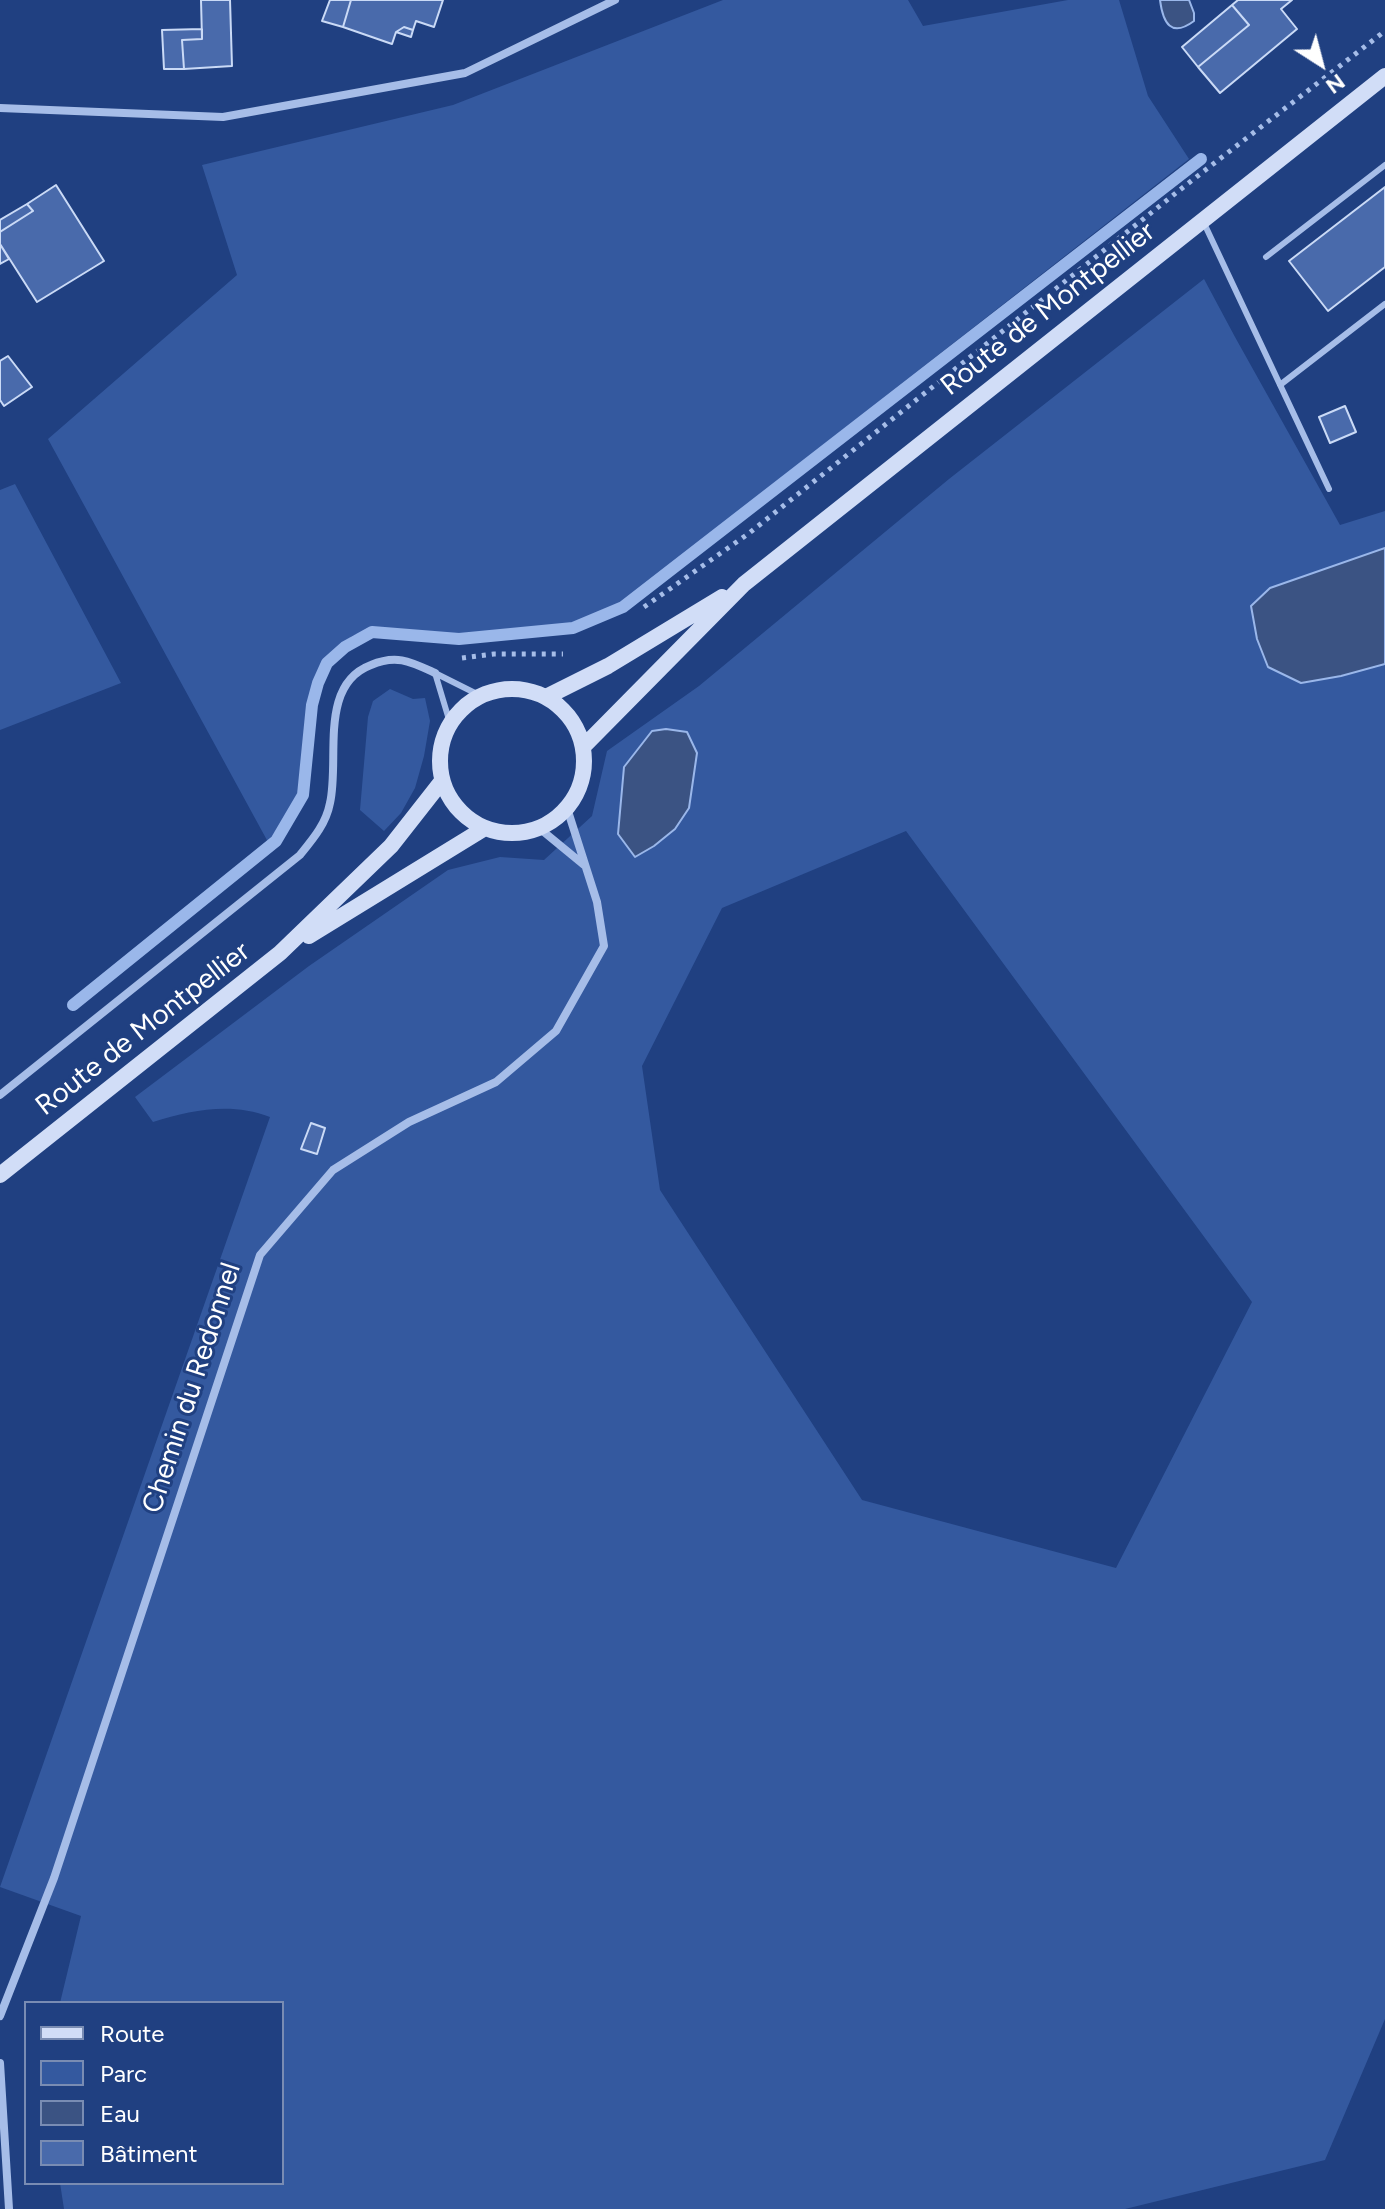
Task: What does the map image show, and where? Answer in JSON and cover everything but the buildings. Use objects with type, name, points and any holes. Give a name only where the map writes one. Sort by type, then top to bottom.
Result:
[{"type":"street","points":[[0,108],[223,117],[465,73],[615,0]]},
{"type":"street","name":"Route de Montpellier","points":[[583,747],[744,584],[1385,76]]},
{"type":"street","name":"Route de Montpellier","points":[[546,697],[608,666],[744,584]]},
{"type":"street","points":[[0,1095],[300,855],[318,833],[330,803],[336,708],[345,685],[362,668],[385,659],[408,660],[435,673]]},
{"type":"street","points":[[502,689],[525,690],[546,697],[570,718],[583,747],[582,779],[576,795],[567,808],[539,828],[503,833],[471,821],[449,797],[442,781],[439,761],[442,742],[450,723],[464,707],[481,696],[502,689]]},
{"type":"street","name":"Route de Montpellier","points":[[0,1175],[280,953],[391,846],[442,781]]},
{"type":"street","name":"Chemin du Redonnel","points":[[0,2016],[54,1878],[260,1255],[333,1170],[409,1122],[496,1082],[556,1031],[604,946],[597,902],[567,808]]},
{"type":"street","name":"Route de Montpellier","points":[[280,953],[485,828]]},
{"type":"street","points":[[539,828],[585,866]]},
{"type":"street","points":[[0,2063],[9,2209]]},
{"type":"lane","points":[[1266,257],[1385,165]]},
{"type":"lane","points":[[1202,220],[1329,489]]},
{"type":"lane","points":[[1280,385],[1385,304]]},
{"type":"lane","points":[[435,673],[481,696]]},
{"type":"lane","points":[[435,673],[450,723]]},
{"type":"path","points":[[637,612],[748,534],[1385,31]]},
{"type":"path","points":[[455,659],[494,654],[566,653]]},
{"type":"green space","points":[[723,0],[908,0],[923,26],[1068,0],[1119,0],[1148,96],[1189,159],[622,602],[575,625],[447,637],[371,629],[352,636],[326,658],[311,690],[298,799],[268,842],[48,439],[237,275],[202,165],[453,105]]},
{"type":"green space","points":[[1204,279],[1340,525],[1385,511],[1385,2019],[1325,2160],[1125,2209],[64,2209],[60,2185],[284,2185],[284,2001],[60,2001],[81,1916],[0,1887],[270,1117],[241,1110],[212,1109],[153,1122],[135,1097],[309,966],[448,870],[500,857],[544,860],[592,816],[607,751],[699,686],[949,479]],"holes":[[[906,831],[1252,1302],[1116,1568],[862,1500],[660,1190],[642,1066],[722,908]]]},
{"type":"green space","points":[[15,484],[121,683],[0,730],[0,490]]},
{"type":"green space","points":[[390,689],[413,699],[425,698],[430,721],[415,788],[401,813],[384,831],[360,810],[368,717],[373,701]]},
{"type":"water","points":[[1160,0],[1189,0],[1194,21],[1179,28],[1170,26],[1163,15]]},
{"type":"water","points":[[1385,548],[1385,664],[1301,683],[1268,667],[1257,639],[1251,606],[1270,588]]},
{"type":"water","points":[[652,731],[687,732],[697,753],[689,808],[675,829],[635,857],[618,834],[624,767]]},
{"type":"waterway","points":[[73,1005],[276,841],[303,795],[312,705],[318,683],[327,663],[345,647],[372,632],[459,639],[573,628],[623,607],[1201,159]]}]
